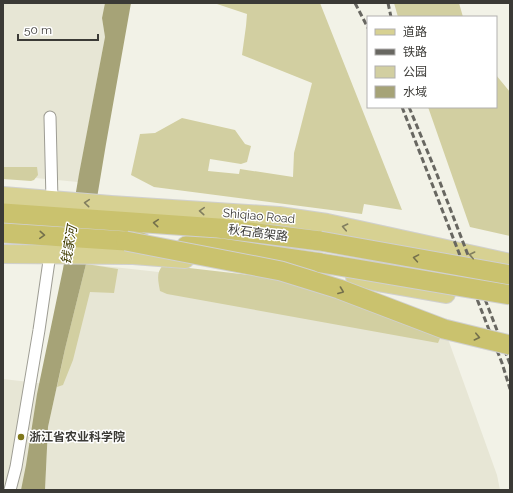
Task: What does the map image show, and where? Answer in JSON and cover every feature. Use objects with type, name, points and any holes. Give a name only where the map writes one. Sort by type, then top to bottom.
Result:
[{"type":"highway","name":"秋石高架路","points":[[3,213],[218,228],[297,238],[510,275]]},
{"type":"highway","name":"秋石高架路","points":[[3,233],[220,248],[300,259],[510,295]]},
{"type":"highway","points":[[126,241],[281,270],[444,329],[510,345]]},
{"type":"main road","name":"Shiqiao Road","points":[[3,196],[279,216],[327,223],[510,263]]},
{"type":"main road","points":[[3,254],[97,256],[133,255],[287,267],[339,274],[383,284],[510,304]]},
{"type":"street","points":[[50,117],[57,201]]},
{"type":"street","points":[[10,490],[16,467],[53,254]]},
{"type":"shaded area","points":[[3,3],[105,3],[102,18],[105,37],[78,182],[3,175]]},
{"type":"shaded area","points":[[86,264],[268,284],[448,339],[497,475],[500,490],[45,490],[48,427]]},
{"type":"shaded area","name":"浙江省农业科学院","points":[[3,379],[46,384],[31,490],[3,490]]},
{"type":"green space","points":[[214,3],[320,3],[402,210],[364,204],[362,214],[154,187],[131,175],[140,134],[155,133],[182,118],[235,130],[245,144],[251,146],[247,162],[241,164],[210,159],[208,171],[239,174],[240,169],[293,177],[294,153],[312,83],[242,55],[247,14]]},
{"type":"green space","points":[[394,3],[459,3],[463,16],[398,16]]},
{"type":"green space","points":[[497,76],[510,92],[510,236],[470,227],[428,108],[497,108]]},
{"type":"green space","points":[[3,167],[37,167],[38,175],[31,181],[3,179]]},
{"type":"green space","points":[[86,264],[118,269],[114,293],[90,292],[73,360],[63,385],[57,387],[65,349]]},
{"type":"green space","points":[[163,265],[267,277],[444,329],[438,343],[167,294],[160,291],[158,277]]},
{"type":"water","name":"钱家河","points":[[105,3],[131,3],[86,264],[48,427],[45,490],[21,490],[37,394],[63,269],[105,37],[102,18]]},
{"type":"railway","points":[[355,3],[367,26]]},
{"type":"railway","points":[[388,3],[391,16]]},
{"type":"railway","points":[[402,108],[502,363],[510,389]]},
{"type":"railway","points":[[409,108],[436,172],[510,364]]},
{"type":"place","name":"浙江省农业科学院","points":[[21,437]]}]
